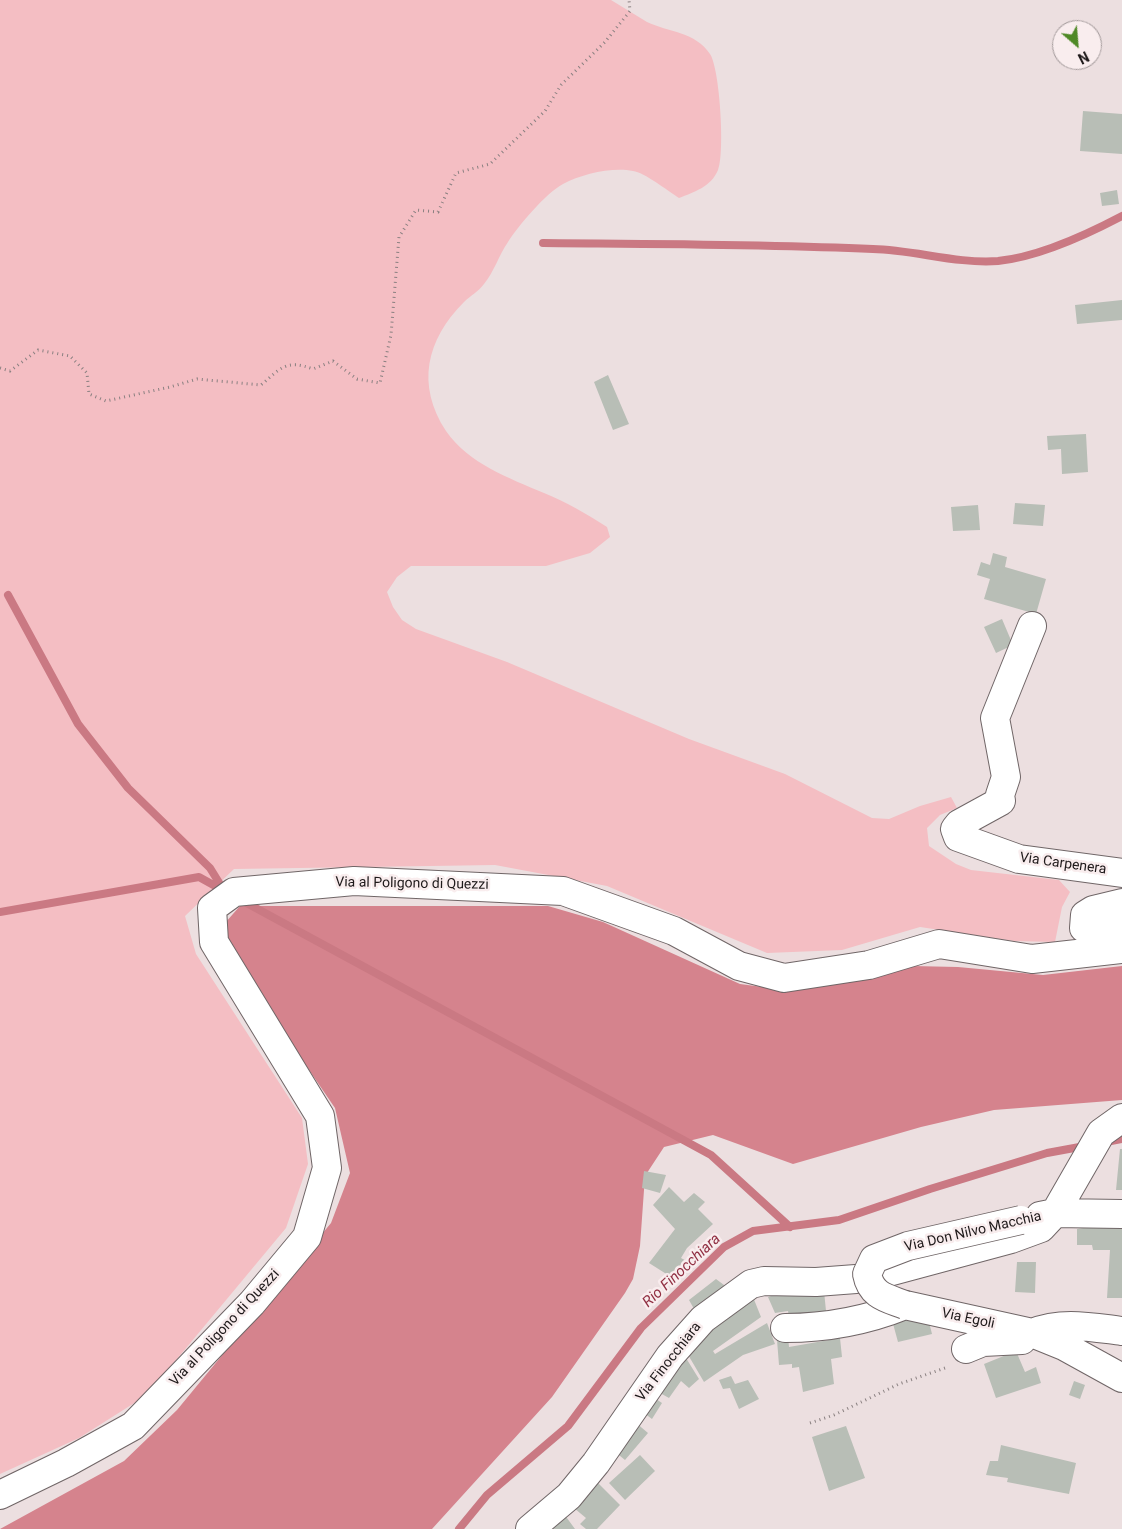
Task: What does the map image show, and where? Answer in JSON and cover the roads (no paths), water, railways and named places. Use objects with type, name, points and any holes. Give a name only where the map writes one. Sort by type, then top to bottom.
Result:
[{"type":"street","name":"Via Carpenera","points":[[1032,626],[995,718],[1006,777],[1000,794],[1001,801],[996,806],[959,824],[955,829],[958,837],[1019,859],[1122,872]]},
{"type":"street","name":"Via al Poligono di Quezzi","points":[[0,1495],[66,1463],[133,1426],[252,1303],[307,1236],[327,1168],[320,1116],[214,942],[212,908],[234,892],[354,881],[563,890],[674,931],[739,966],[784,978],[869,965],[939,944],[1032,958],[1122,949]]},
{"type":"street","points":[[1122,903],[1093,910],[1085,915],[1083,921],[1084,928],[1092,932],[1122,930]]},
{"type":"street","points":[[1112,1126],[1060,1205],[1122,1214]]},
{"type":"street","name":"Via Don Nilvo Macchia","points":[[905,1305],[878,1295],[872,1288],[867,1274],[874,1260],[908,1246],[1021,1220],[1060,1205]]},
{"type":"street","name":"Via Finocchiara","points":[[530,1529],[569,1496],[596,1463],[670,1356],[703,1319],[751,1284],[764,1281],[816,1282],[868,1276],[1011,1239],[1041,1228],[1060,1205]]},
{"type":"street","points":[[785,1328],[828,1325],[888,1312],[905,1305]]},
{"type":"street","name":"Via Egoli","points":[[905,1305],[1036,1335],[1064,1346],[1122,1378]]},
{"type":"street","points":[[959,1358],[983,1342],[1036,1335],[1047,1327],[1064,1324],[1122,1331]]},
{"type":"waterway","points":[[543,243],[832,247],[889,250],[967,261],[998,261],[1045,250],[1077,238],[1122,216]]},
{"type":"waterway","points":[[8,595],[78,724],[128,788],[210,868],[223,889]]},
{"type":"waterway","points":[[0,912],[199,877],[226,892]]},
{"type":"waterway","points":[[241,900],[711,1155],[790,1227]]},
{"type":"waterway","name":"Rio Finocchiara","points":[[1106,1142],[1122,1139]]},
{"type":"waterway","name":"Rio Finocchiara","points":[[459,1529],[487,1495],[568,1426],[641,1328],[724,1247],[753,1231],[839,1220],[930,1189],[1047,1153],[1085,1146]]}]
